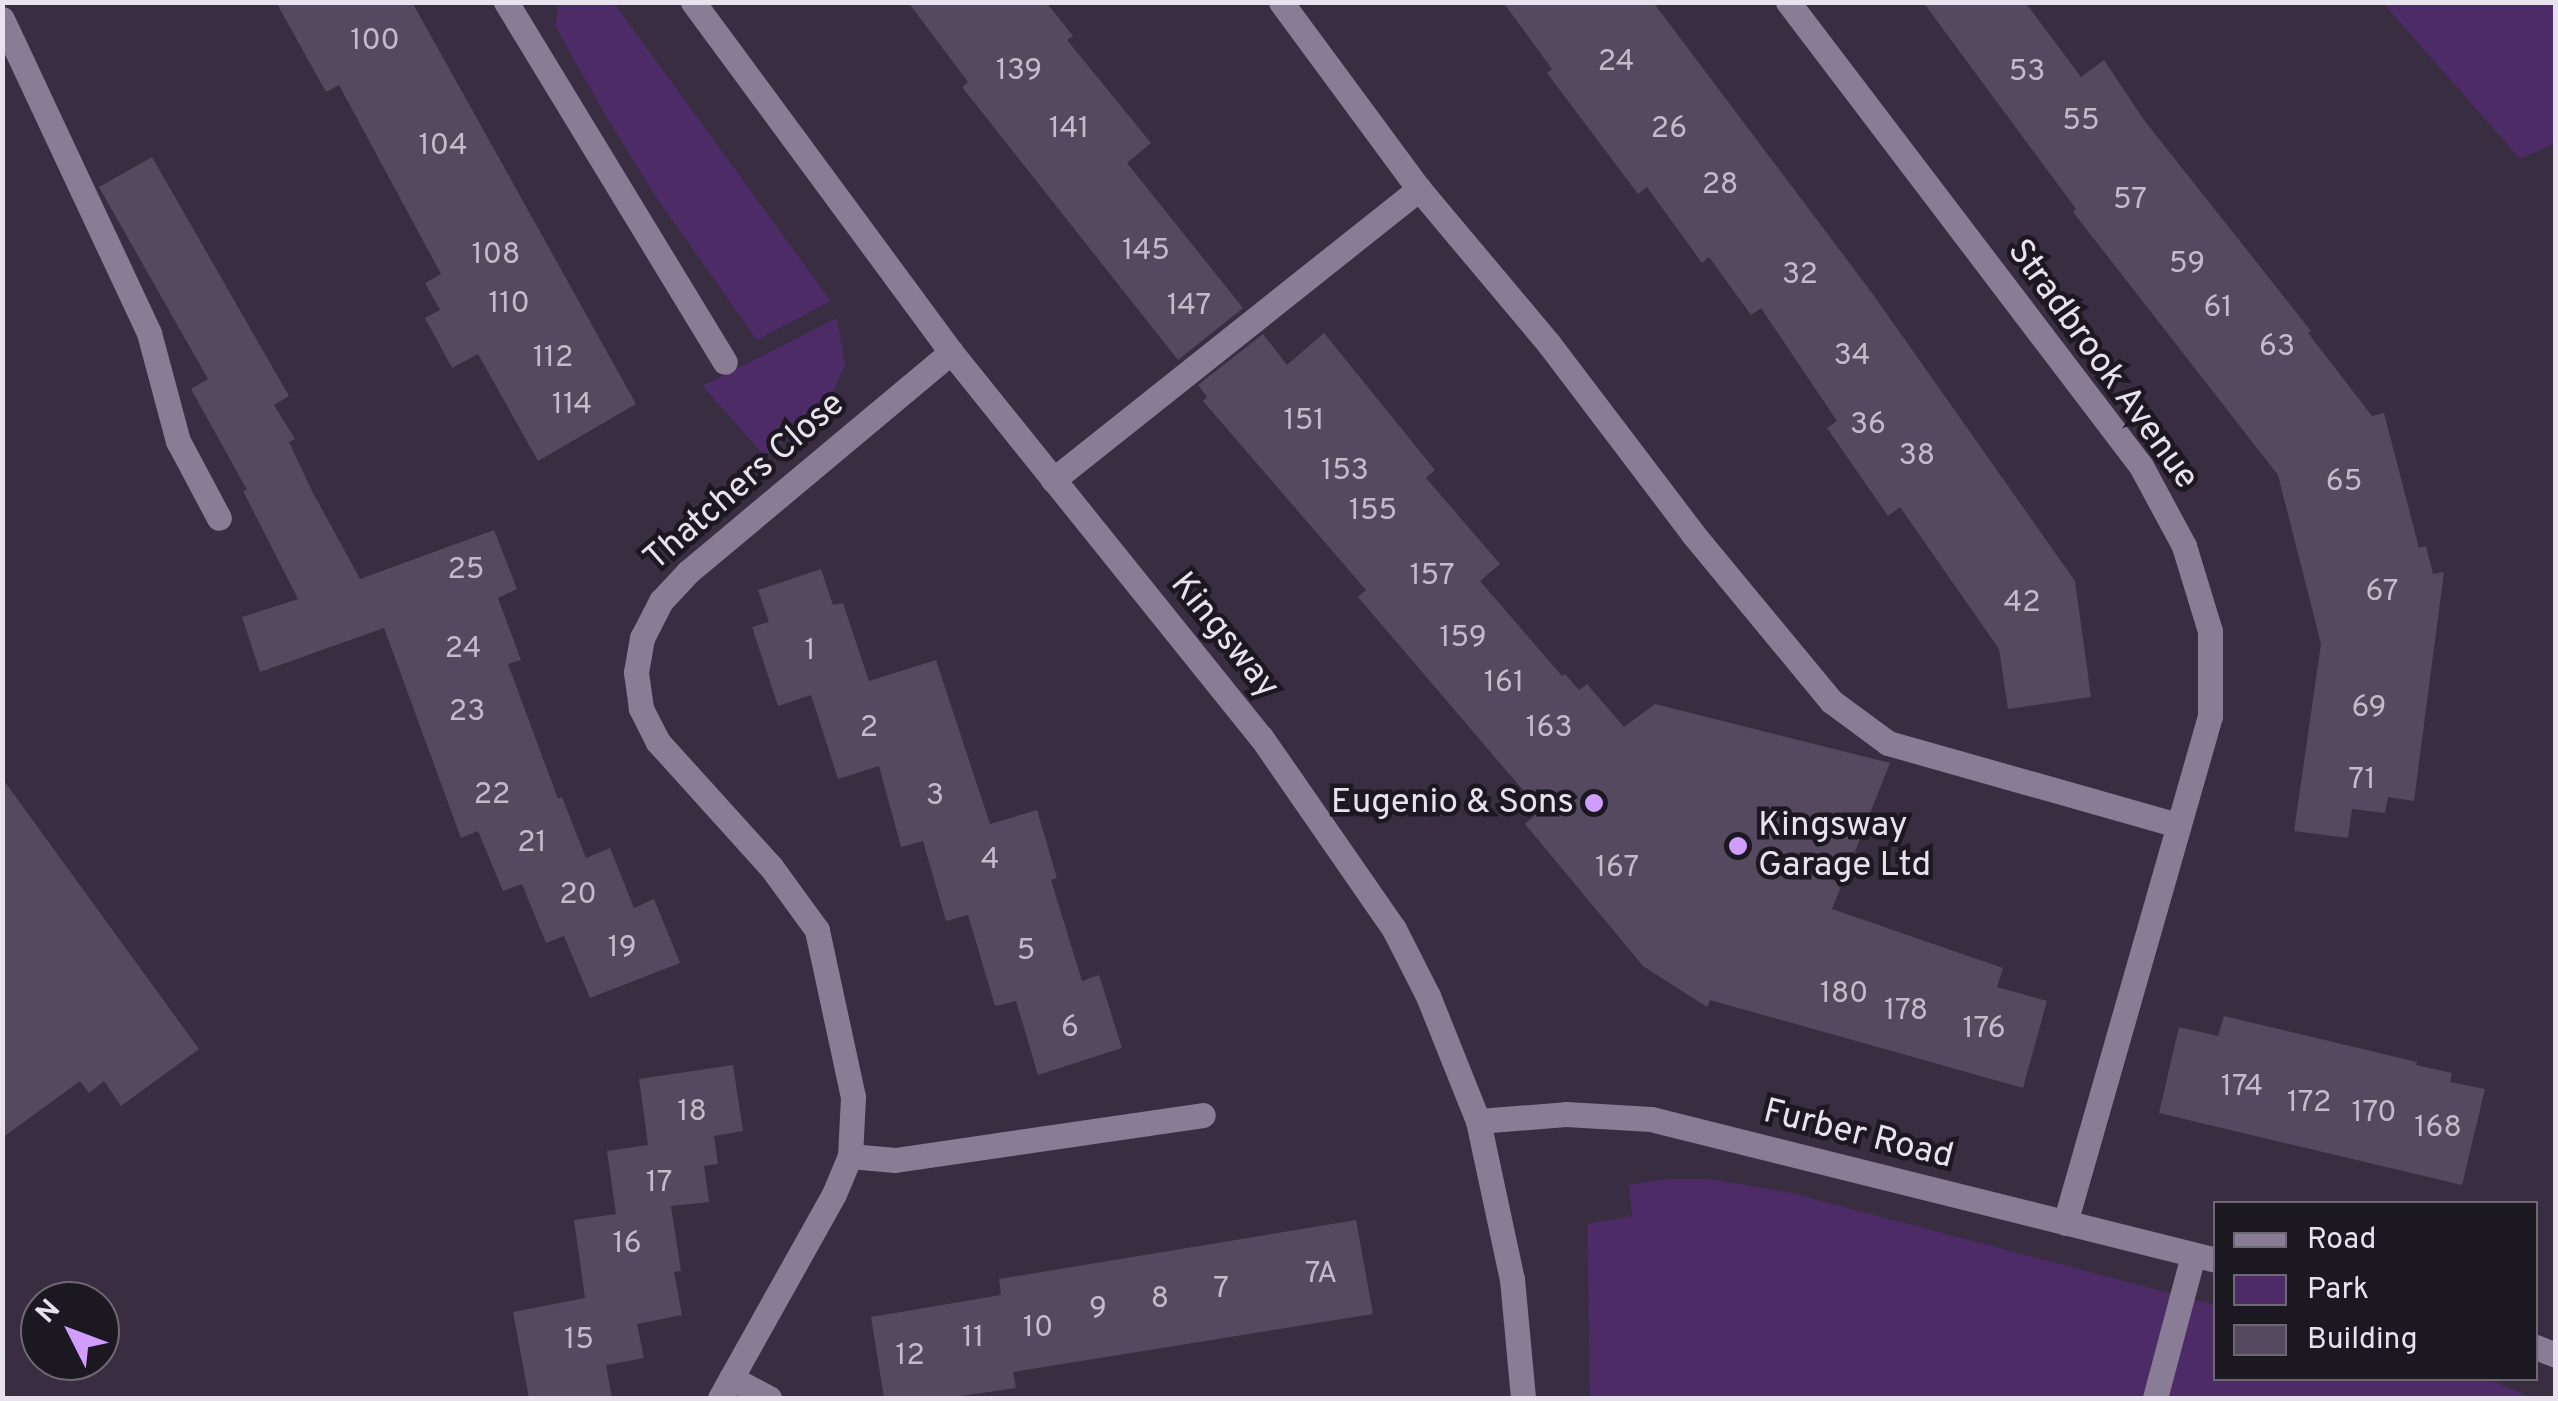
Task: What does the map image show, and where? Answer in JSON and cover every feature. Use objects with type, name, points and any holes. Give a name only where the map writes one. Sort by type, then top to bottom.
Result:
[{"type":"street","points":[[506,2],[726,362]]},
{"type":"street","name":"Kingsway","points":[[693,2],[951,352],[1261,737],[1394,929],[1428,996],[1478,1121],[1512,1279],[1523,1398]]},
{"type":"street","points":[[1282,2],[1419,190],[1548,344],[1693,534],[1831,701],[1888,743],[2177,824]]},
{"type":"street","name":"Stradbrook Avenue","points":[[1788,2],[2140,466],[2184,546],[2210,631],[2210,716],[2065,1224]]},
{"type":"street","points":[[2,19],[150,333],[178,441],[219,518]]},
{"type":"street","points":[[1053,480],[1419,190]]},
{"type":"street","name":"Thatchers Close","points":[[770,1398],[726,1388],[834,1194],[850,1156],[852,1097],[817,930],[771,867],[658,742],[640,708],[636,672],[649,626],[662,602],[688,572],[951,352]]},
{"type":"street","name":"Furber Road","points":[[1478,1121],[1566,1114],[1651,1118],[2204,1258]]},
{"type":"street","points":[[850,1156],[895,1160],[1202,1116]]},
{"type":"street","points":[[2155,1398],[2204,1258]]},
{"type":"green space","points":[[559,3],[614,3],[831,301],[757,340],[658,200],[607,118],[555,26]]},
{"type":"green space","points":[[2383,3],[2555,3],[2555,143],[2520,159]]},
{"type":"green space","points":[[837,318],[845,364],[831,398],[810,423],[764,455],[702,386]]},
{"type":"green space","points":[[1666,1179],[1709,1179],[1791,1193],[2213,1304],[2213,1381],[2492,1381],[2533,1398],[1590,1398],[1587,1224],[1632,1216],[1629,1185]]},
{"type":"building","points":[[276,2],[412,2],[636,404],[538,461],[478,354],[452,368],[425,318],[440,310],[425,283],[441,274],[339,85],[326,92]]},
{"type":"building","points":[[908,2],[1046,2],[1073,36],[1067,40],[1151,143],[1127,163],[1243,308],[1178,360],[962,87],[968,82]]},
{"type":"building","points":[[1503,2],[1653,2],[1872,293],[2075,581],[2091,697],[2008,709],[1999,649],[1900,507],[1888,516],[1827,428],[1837,421],[1761,308],[1751,315],[1709,257],[1702,263],[1647,187],[1638,194],[1547,73],[1552,69]]},
{"type":"building","points":[[1923,2],[2025,2],[2081,77],[2104,60],[2144,120],[2311,331],[2308,333],[2372,416],[2384,413],[2419,548],[2426,546],[2433,574],[2444,572],[2414,801],[2388,797],[2385,813],[2352,809],[2348,838],[2294,831],[2321,644],[2278,475],[2073,212],[2076,209]]},
{"type":"building","points":[[152,157],[289,396],[274,405],[295,439],[289,442],[312,491],[360,579],[494,530],[517,589],[498,598],[521,660],[508,664],[558,799],[562,797],[586,858],[610,848],[634,908],[654,899],[680,963],[590,998],[564,936],[546,943],[522,884],[503,891],[478,831],[461,838],[384,628],[260,672],[242,617],[298,599],[243,491],[247,490],[191,389],[208,379],[99,187]]},
{"type":"building","points":[[1324,333],[1435,470],[1426,478],[1500,564],[1480,581],[1562,676],[1565,674],[1579,690],[1587,684],[1624,727],[1655,704],[1890,763],[1832,909],[2003,968],[1997,987],[2047,1001],[2023,1088],[1710,1000],[1707,1007],[1643,966],[1525,824],[1540,810],[1358,597],[1366,590],[1203,401],[1207,397],[1198,385],[1263,334],[1287,365]]},
{"type":"building","points":[[821,569],[833,605],[843,603],[869,681],[936,660],[990,824],[1037,810],[1057,878],[1051,880],[1082,981],[1099,975],[1122,1048],[1038,1075],[1016,1001],[995,1006],[968,915],[946,921],[923,841],[901,847],[879,766],[838,779],[811,695],[778,706],[752,627],[769,622],[758,590]]},
{"type":"building","points":[[2,778],[199,1049],[121,1106],[104,1081],[89,1093],[80,1081],[2,1138]]},
{"type":"building","points":[[2224,1016],[2417,1062],[2416,1065],[2452,1073],[2450,1082],[2485,1089],[2462,1185],[2159,1113],[2179,1027],[2218,1036]]},
{"type":"building","points":[[733,1065],[743,1131],[714,1136],[718,1164],[704,1166],[709,1202],[671,1206],[681,1271],[674,1272],[682,1315],[637,1324],[644,1358],[606,1365],[612,1398],[529,1398],[513,1312],[585,1298],[574,1220],[616,1214],[607,1151],[648,1145],[639,1079]]},
{"type":"building","points":[[1356,1220],[1373,1314],[1013,1372],[1016,1388],[947,1398],[884,1398],[871,1317],[1001,1295],[999,1279]]},
{"type":"place","name":"Eugenio & Sons","points":[[1594,803]]},
{"type":"place","name":"Kingsway Garage Ltd","points":[[1738,846]]}]
